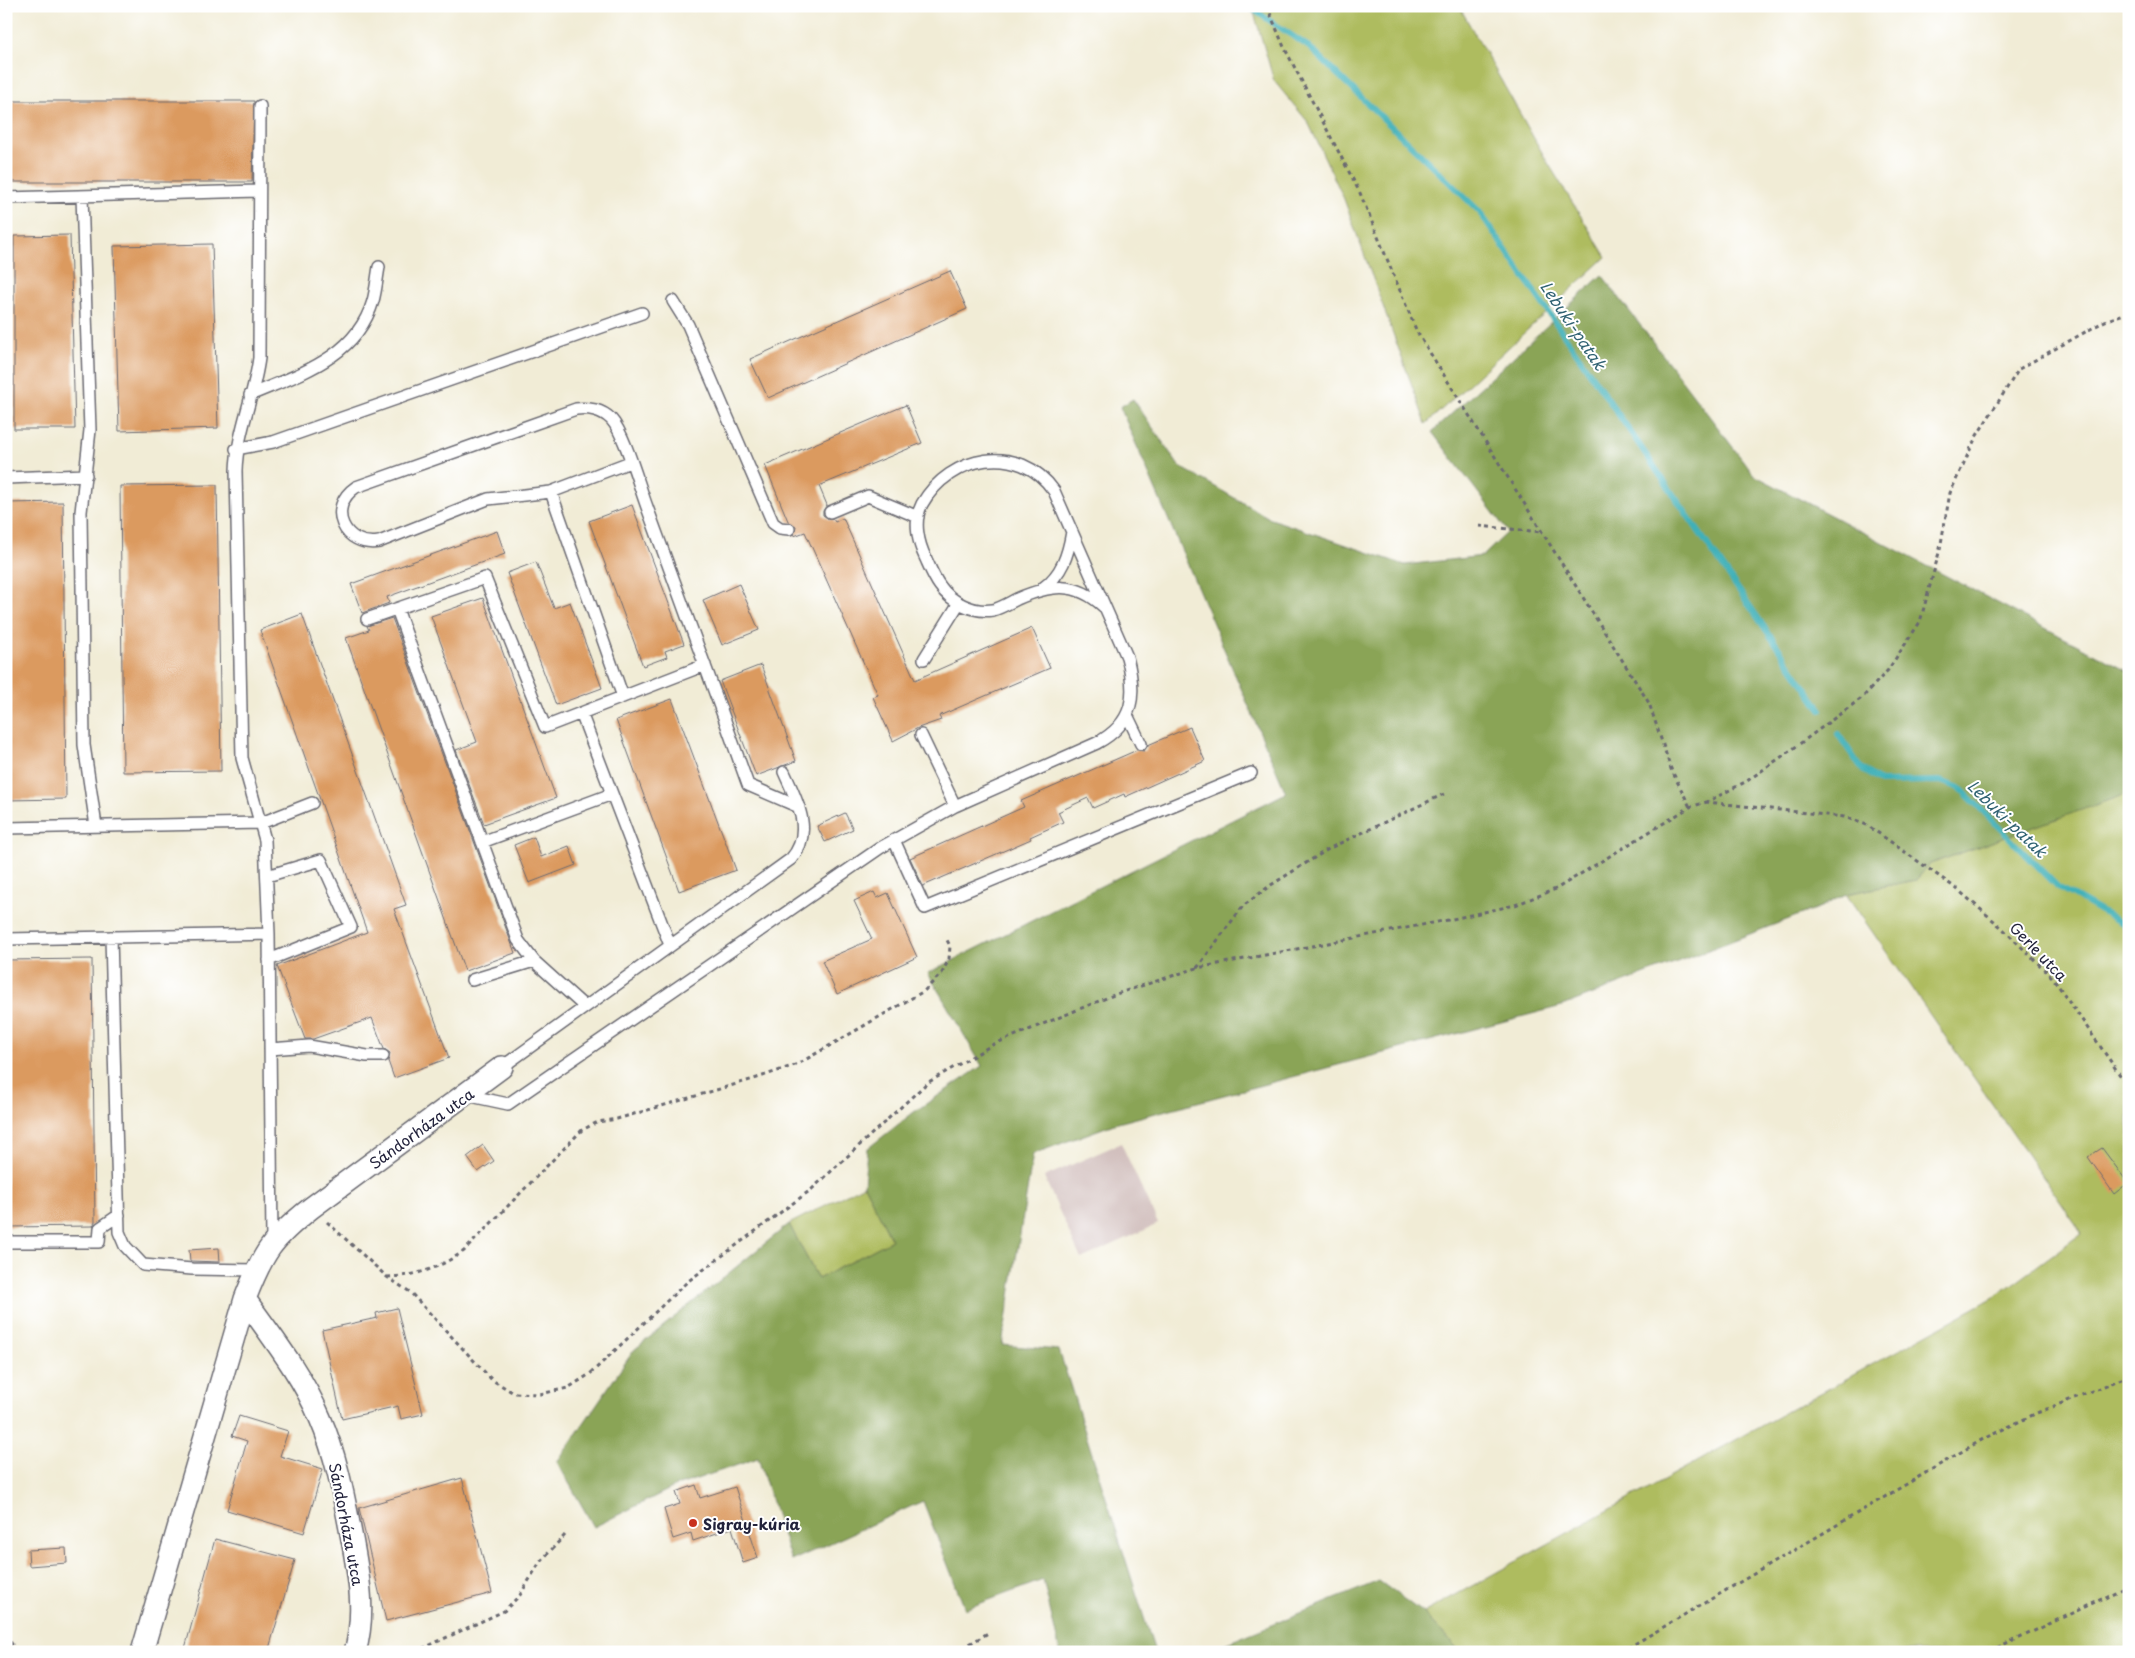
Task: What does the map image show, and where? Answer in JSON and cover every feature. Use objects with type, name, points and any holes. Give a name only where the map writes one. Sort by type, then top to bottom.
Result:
[{"type":"street","name":"Sándorháza utca","points":[[142,1652],[245,1299],[256,1270],[272,1243],[311,1208],[502,1067]]},
{"type":"street","name":"Sándorháza utca","points":[[245,1299],[306,1390],[320,1418],[334,1456],[341,1480],[361,1595],[362,1614],[355,1652]]},
{"type":"lane","points":[[260,106],[258,358],[236,449],[240,737],[244,770],[265,840],[267,876],[272,1243]]},
{"type":"lane","points":[[6,198],[258,191]]},
{"type":"lane","points":[[82,196],[90,430],[81,512],[84,745],[96,826]]},
{"type":"lane","points":[[250,395],[319,366],[345,346],[361,328],[374,300],[379,266]]},
{"type":"lane","points":[[673,301],[688,325],[773,523],[780,528],[789,529]]},
{"type":"lane","points":[[236,449],[273,442],[642,313]]},
{"type":"lane","points":[[630,462],[551,492],[488,499],[372,543],[365,542],[349,533],[340,518],[341,504],[356,487],[576,409],[591,409],[610,419],[617,427],[630,462],[705,665],[748,784],[799,807]]},
{"type":"lane","points":[[466,1095],[508,1104],[708,965],[894,840],[955,806],[1097,743],[1117,730],[1127,715],[1132,696],[1132,675],[1127,657],[1054,491],[1044,477],[1020,463],[997,459],[981,461],[945,477],[928,495],[918,517],[918,535],[924,555],[939,586],[959,603],[980,610],[994,610],[1041,589],[1052,582],[1064,564],[1072,532]]},
{"type":"lane","points":[[6,478],[86,475]]},
{"type":"lane","points":[[551,492],[623,697]]},
{"type":"lane","points":[[830,512],[868,496],[918,517]]},
{"type":"lane","points":[[367,619],[485,578],[545,727],[705,665]]},
{"type":"lane","points":[[1041,589],[1066,587],[1076,589],[1095,598],[1104,607]]},
{"type":"lane","points":[[924,659],[959,603]]},
{"type":"lane","points":[[397,609],[518,940],[534,961],[585,1007]]},
{"type":"lane","points":[[581,713],[670,945]]},
{"type":"lane","points":[[1127,715],[1141,744]]},
{"type":"lane","points":[[921,735],[955,806]]},
{"type":"lane","points":[[502,1067],[791,858],[799,848],[802,835],[799,807],[784,772]]},
{"type":"lane","points":[[894,840],[925,908],[1251,773]]},
{"type":"lane","points":[[482,842],[612,794]]},
{"type":"lane","points":[[6,828],[261,823],[312,803]]},
{"type":"lane","points":[[267,876],[321,860],[351,928],[269,960]]},
{"type":"lane","points":[[6,939],[269,934]]},
{"type":"lane","points":[[111,936],[118,1215],[119,1232],[125,1246],[143,1265],[192,1270],[256,1270]]},
{"type":"lane","points":[[472,980],[534,961]]},
{"type":"lane","points":[[270,1049],[309,1046],[367,1056],[383,1056]]},
{"type":"lane","points":[[6,1242],[99,1242],[100,1228],[118,1215]]},
{"type":"lane","points":[[355,1652],[362,1652]]},
{"type":"path","points":[[1267,6],[1282,42],[1360,193],[1417,332],[1649,703],[1670,769],[1690,807]]},
{"type":"path","points":[[311,1208],[387,1277],[410,1292],[492,1380],[514,1392],[540,1394],[568,1388],[590,1374],[687,1282],[812,1189],[927,1083],[992,1044],[1116,994],[1197,968],[1515,905],[1556,888],[1690,807],[1707,802],[1747,781],[1863,697],[1888,670],[1920,622],[1940,548],[1950,493],[1976,437],[2019,369],[2105,321],[2129,312]]},
{"type":"path","points":[[1480,526],[1543,532]]},
{"type":"path","points":[[1197,968],[1243,906],[1271,885],[1330,848],[1444,794]]},
{"type":"path","name":"Gerle utca","points":[[1707,802],[1844,817],[1867,825],[1957,888],[2001,927],[2053,978],[2129,1088]]},
{"type":"path","points":[[387,1277],[422,1274],[442,1266],[464,1251],[582,1130],[598,1122],[617,1119],[798,1064],[924,991],[942,973],[949,959],[950,946],[946,938]]},
{"type":"path","points":[[1621,1652],[1985,1438],[2037,1413],[2129,1376]]},
{"type":"path","points":[[415,1652],[504,1611],[520,1595],[540,1562],[565,1535]]},
{"type":"path","points":[[1990,1652],[2129,1586]]},
{"type":"path","points":[[956,1652],[988,1633]]},
{"type":"path","points":[[6,1635],[17,1652]]},
{"type":"shaded area","points":[[1121,1143],[1158,1224],[1081,1259],[1044,1177]]},
{"type":"green space","points":[[1252,6],[1459,6],[1548,163],[1606,257],[1426,424],[1344,199],[1308,122],[1274,81]]},
{"type":"green space","points":[[1602,275],[1754,475],[2129,672],[2129,793],[1930,864],[1916,880],[1846,894],[1823,906],[1562,1006],[1114,1124],[1033,1154],[1002,1345],[1059,1350],[1155,1652],[1060,1652],[1043,1580],[965,1609],[923,1501],[791,1561],[758,1458],[676,1486],[594,1527],[557,1462],[634,1350],[789,1224],[818,1279],[892,1240],[864,1185],[867,1149],[914,1112],[982,1066],[928,973],[1286,793],[1120,407],[1133,399],[1179,466],[1271,519],[1405,565],[1483,556],[1508,532],[1432,432]]},
{"type":"green space","points":[[2129,792],[2129,1652],[1461,1652],[1423,1613],[1996,1296],[2082,1233],[1846,894],[1916,880],[1930,864]]},
{"type":"green space","points":[[864,1185],[892,1240],[818,1279],[789,1224]]},
{"type":"green space","points":[[1379,1581],[1423,1613],[1461,1652],[1205,1652]]},
{"type":"building","points":[[6,101],[254,101],[252,182],[6,182]]},
{"type":"building","points":[[70,235],[75,429],[14,429],[14,236]]},
{"type":"building","points":[[212,244],[218,428],[119,431],[114,246]]},
{"type":"building","points":[[950,271],[967,309],[768,398],[750,359]]},
{"type":"building","points":[[906,405],[922,443],[819,486],[827,505],[823,515],[833,519],[835,522],[843,518],[915,680],[1032,628],[1050,668],[939,716],[941,720],[918,728],[893,741],[873,697],[878,695],[805,532],[794,536],[796,526],[788,521],[765,465]]},
{"type":"building","points":[[217,485],[221,771],[123,772],[120,486]]},
{"type":"building","points":[[63,502],[66,799],[6,800],[6,503]]},
{"type":"building","points":[[632,505],[684,644],[665,651],[667,657],[643,666],[589,521]]},
{"type":"building","points":[[497,531],[505,554],[387,597],[389,603],[362,613],[351,584]]},
{"type":"building","points":[[536,562],[554,608],[570,602],[602,688],[556,705],[507,573]]},
{"type":"building","points":[[739,584],[759,630],[722,645],[703,600]]},
{"type":"building","points":[[483,598],[556,798],[484,824],[456,750],[477,742],[431,616]]},
{"type":"building","points":[[302,614],[406,905],[394,909],[449,1058],[394,1078],[388,1061],[390,1053],[384,1049],[372,1018],[313,1039],[305,1039],[277,966],[367,932],[260,630]]},
{"type":"building","points":[[392,618],[515,953],[465,971],[346,638],[369,630],[367,626]]},
{"type":"building","points":[[761,665],[796,761],[756,776],[720,681]]},
{"type":"building","points":[[672,699],[736,870],[679,891],[616,720]]},
{"type":"building","points":[[1190,727],[1205,761],[1125,797],[1124,794],[1093,808],[1088,798],[1058,812],[1063,822],[1030,837],[1031,839],[923,886],[910,858],[1024,807],[1021,801],[1137,750],[1144,751],[1148,745]]},
{"type":"building","points":[[845,813],[853,829],[825,842],[817,826]]},
{"type":"building","points":[[534,837],[541,857],[569,846],[576,865],[529,883],[514,845]]},
{"type":"building","points":[[874,892],[877,898],[888,893],[917,957],[837,994],[822,961],[872,939],[854,901]]},
{"type":"building","points":[[92,959],[95,1222],[93,1226],[6,1227],[6,960]]},
{"type":"building","points":[[483,1145],[494,1161],[478,1172],[467,1157]]},
{"type":"building","points":[[2102,1148],[2128,1183],[2114,1194],[2088,1157]]},
{"type":"building","points":[[219,1248],[220,1262],[190,1261],[189,1250]]},
{"type":"building","points":[[397,1308],[423,1414],[401,1419],[398,1406],[342,1419],[322,1330],[377,1318],[376,1313]]},
{"type":"building","points":[[239,1416],[288,1431],[280,1456],[323,1469],[304,1533],[227,1510],[247,1441],[232,1436]]},
{"type":"building","points":[[462,1478],[492,1593],[386,1621],[359,1508]]},
{"type":"building","name":"Sigray-kúria","points":[[696,1485],[700,1498],[735,1487],[758,1558],[743,1563],[732,1528],[693,1541],[691,1533],[673,1539],[664,1509],[680,1504],[676,1492]]},
{"type":"building","points":[[215,1539],[295,1560],[268,1652],[184,1652]]},
{"type":"building","points":[[66,1548],[67,1563],[29,1566],[28,1550]]},
{"type":"waterway","name":"Lebuki-patak","points":[[1248,6],[1309,47],[1479,211],[1821,710]]},
{"type":"waterway","name":"Lebuki-patak","points":[[1838,734],[1861,768],[1880,782],[1940,781],[1960,788],[2058,887],[2123,924],[2129,933]]},
{"type":"place","name":"Sigray-kúria","points":[[693,1523]]}]
